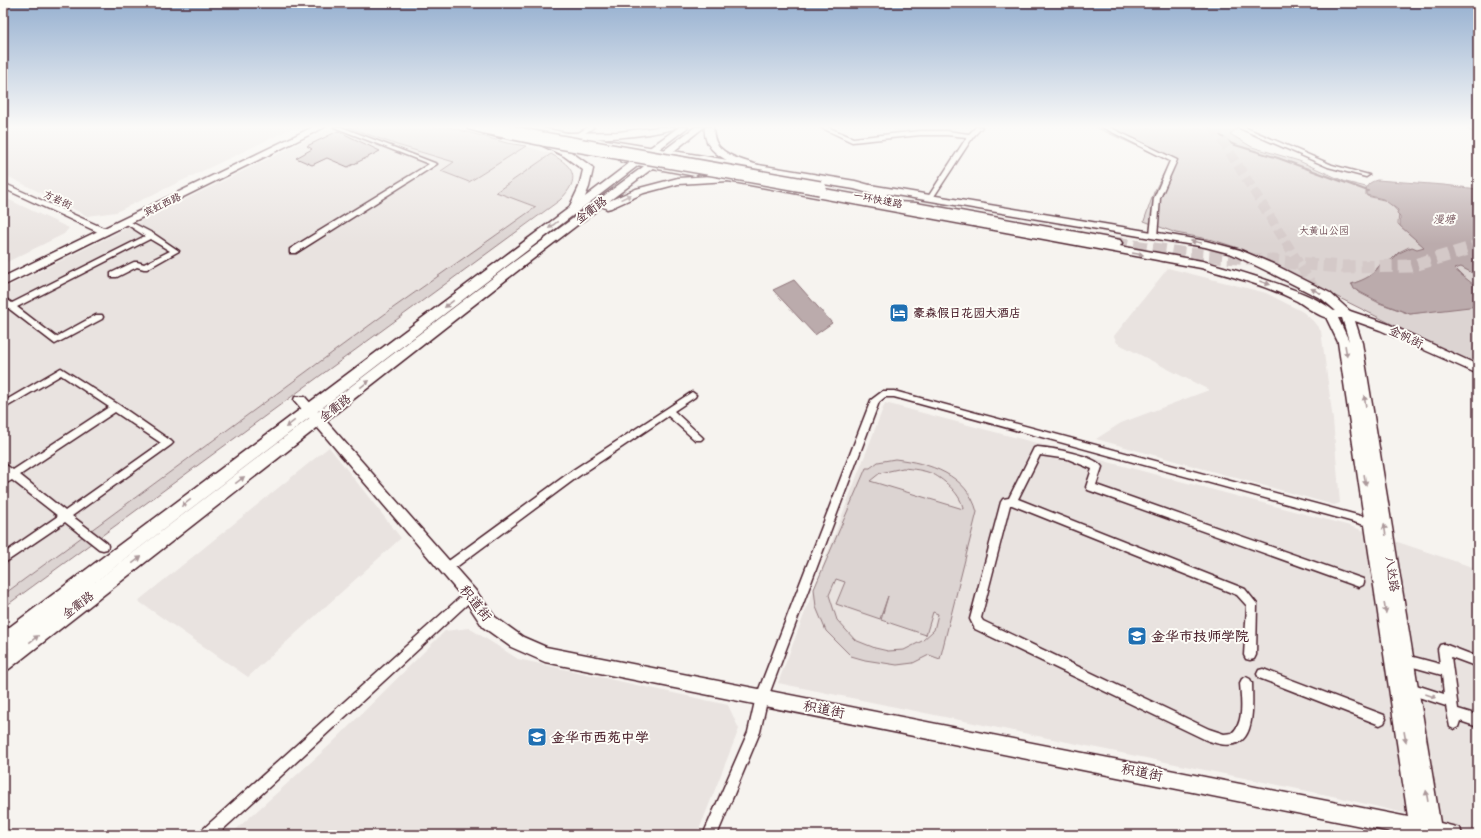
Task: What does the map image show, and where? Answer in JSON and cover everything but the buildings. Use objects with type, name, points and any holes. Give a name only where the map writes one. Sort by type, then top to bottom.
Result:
[{"type":"highway","points":[[682,166],[728,178],[752,180],[897,206],[922,202]]},
{"type":"highway","name":"一环快速路","points":[[704,166],[922,202]]},
{"type":"highway","name":"一环快速路","points":[[713,166],[822,186]]},
{"type":"highway","points":[[736,166],[855,185],[922,202],[1115,239]]},
{"type":"main road","name":"宾虹西路","points":[[3,282],[101,230],[228,166]]},
{"type":"main road","name":"宾虹西路","points":[[3,273],[101,230],[127,222],[239,166]]},
{"type":"main road","points":[[576,215],[588,169],[584,166]]},
{"type":"main road","name":"金衢路","points":[[3,642],[309,410],[512,269],[632,166]]},
{"type":"main road","name":"金衢路","points":[[576,215],[640,166]]},
{"type":"main road","points":[[752,166],[768,172]]},
{"type":"main road","points":[[576,215],[640,191],[678,181],[728,178],[749,184],[1195,264],[1239,275],[1292,293],[1332,315],[1344,342],[1372,523],[1426,832]]},
{"type":"main road","points":[[922,202],[1154,235],[1206,244],[1236,252],[1326,296],[1347,314]]},
{"type":"main road","points":[[1239,275],[1248,271],[1255,261]]},
{"type":"main road","name":"金帆街","points":[[1332,315],[1347,314],[1384,327],[1478,370]]},
{"type":"main road","name":"八达路","points":[[1347,314],[1356,342],[1406,660],[1426,832]]},
{"type":"main road","name":"金衢路","points":[[3,663],[309,410]]},
{"type":"main road","name":"积道街","points":[[309,410],[470,595],[489,622],[517,642],[545,654],[1426,832],[1453,835]]},
{"type":"street","points":[[293,251],[431,166]]},
{"type":"street","points":[[922,202],[949,166]]},
{"type":"street","points":[[1154,235],[1157,198],[1171,166]]},
{"type":"street","points":[[1330,166],[1366,175]]},
{"type":"street","name":"方岩街","points":[[3,185],[101,230]]},
{"type":"street","points":[[114,275],[137,264],[144,267],[175,251],[127,222]]},
{"type":"street","points":[[12,307],[150,236]]},
{"type":"street","points":[[3,300],[55,341],[99,317]]},
{"type":"street","points":[[3,406],[61,371],[168,443],[3,560]]},
{"type":"street","points":[[710,835],[754,732],[762,697],[875,400],[882,394],[894,394],[1372,523]]},
{"type":"street","points":[[447,568],[576,473],[692,395]]},
{"type":"street","points":[[3,481],[116,408]]},
{"type":"street","points":[[668,411],[698,438]]},
{"type":"street","points":[[1012,501],[1037,451],[1047,451],[1089,462],[1097,467],[1091,487],[1359,582]]},
{"type":"street","points":[[3,467],[103,546]]},
{"type":"street","points":[[1246,683],[1245,728],[1240,736],[1226,740],[1208,735],[979,625],[974,619],[1006,502],[1012,501],[1241,592],[1252,604],[1250,655]]},
{"type":"street","points":[[207,835],[470,595]]},
{"type":"street","points":[[1452,713],[1444,649],[1478,662]]},
{"type":"street","points":[[1406,660],[1447,671]]},
{"type":"street","points":[[1263,674],[1380,719]]},
{"type":"street","points":[[1410,689],[1452,713],[1478,721]]},
{"type":"shaded area","points":[[3,166],[213,166],[116,212],[87,216],[3,174]]},
{"type":"shaded area","points":[[253,166],[448,166],[441,171],[469,182],[494,166],[534,166],[497,192],[536,207],[393,308],[3,595],[3,289]]},
{"type":"shaded area","points":[[3,197],[69,228],[64,234],[3,264]]},
{"type":"shaded area","points":[[1168,268],[1266,293],[1303,312],[1321,331],[1333,420],[1340,503],[1334,505],[1096,439],[1121,423],[1209,390],[1117,343],[1114,336]]},
{"type":"shaded area","name":"金华市技师学院","points":[[885,403],[1350,526],[1478,569],[1478,831],[1337,797],[778,683]]},
{"type":"shaded area","points":[[329,447],[401,538],[248,677],[138,601]]},
{"type":"shaded area","name":"金华市西苑中学","points":[[469,628],[518,659],[728,705],[739,729],[697,835],[230,835],[330,745],[445,631]]},
{"type":"green space","points":[[448,166],[494,166],[469,182],[441,171]]},
{"type":"green space","points":[[533,166],[567,166],[572,174],[573,180],[571,186],[560,200],[3,608],[3,595],[393,308],[536,207],[496,192]]},
{"type":"green space","name":"大黄山公园","points":[[1167,166],[1310,166],[1346,182],[1366,187],[1367,196],[1388,201],[1399,213],[1398,224],[1425,247],[1418,250],[1409,247],[1399,252],[1391,260],[1383,262],[1367,279],[1351,284],[1358,292],[1379,303],[1410,314],[1478,304],[1478,367],[1241,249],[1213,240],[1176,233],[1144,221],[1154,192]]},
{"type":"green space","points":[[1460,266],[1478,276],[1478,291],[1454,267]]},
{"type":"green space","points":[[895,459],[908,461],[945,473],[965,488],[972,499],[977,512],[940,659],[929,655],[913,663],[897,665],[865,660],[851,656],[826,631],[816,607],[814,589],[866,468],[870,468],[878,462]],"holes":[[[903,468],[926,472],[938,477],[948,484],[960,499],[963,509],[870,481],[880,473]],[[836,579],[845,582],[836,604],[880,619],[888,596],[881,620],[926,635],[933,612],[938,614],[934,630],[922,641],[904,650],[888,651],[875,648],[855,640],[837,620],[829,595]]]},
{"type":"water","name":"漫塘","points":[[1377,180],[1478,189],[1478,276],[1461,267],[1454,269],[1478,288],[1478,306],[1410,314],[1381,303],[1354,289],[1352,284],[1365,279],[1372,274],[1381,263],[1393,260],[1397,254],[1412,247],[1417,249],[1424,247],[1400,226],[1400,217],[1397,214],[1398,210],[1383,199],[1366,195],[1368,185]]},
{"type":"water","points":[[794,280],[832,323],[815,335],[773,290]]},
{"type":"waterway","points":[[1300,166],[1368,191]]},
{"type":"tunnel","points":[[1238,166],[1326,307]]},
{"type":"tunnel","points":[[1115,243],[1180,253],[1342,267],[1411,266],[1478,246]]},
{"type":"tunnel","points":[[1326,306],[1331,315]]},
{"type":"place","name":"豪森假日花园大酒店","points":[[899,313]]},
{"type":"place","name":"金华市技师学院","points":[[1137,636]]},
{"type":"place","name":"金华市西苑中学","points":[[537,737]]}]
